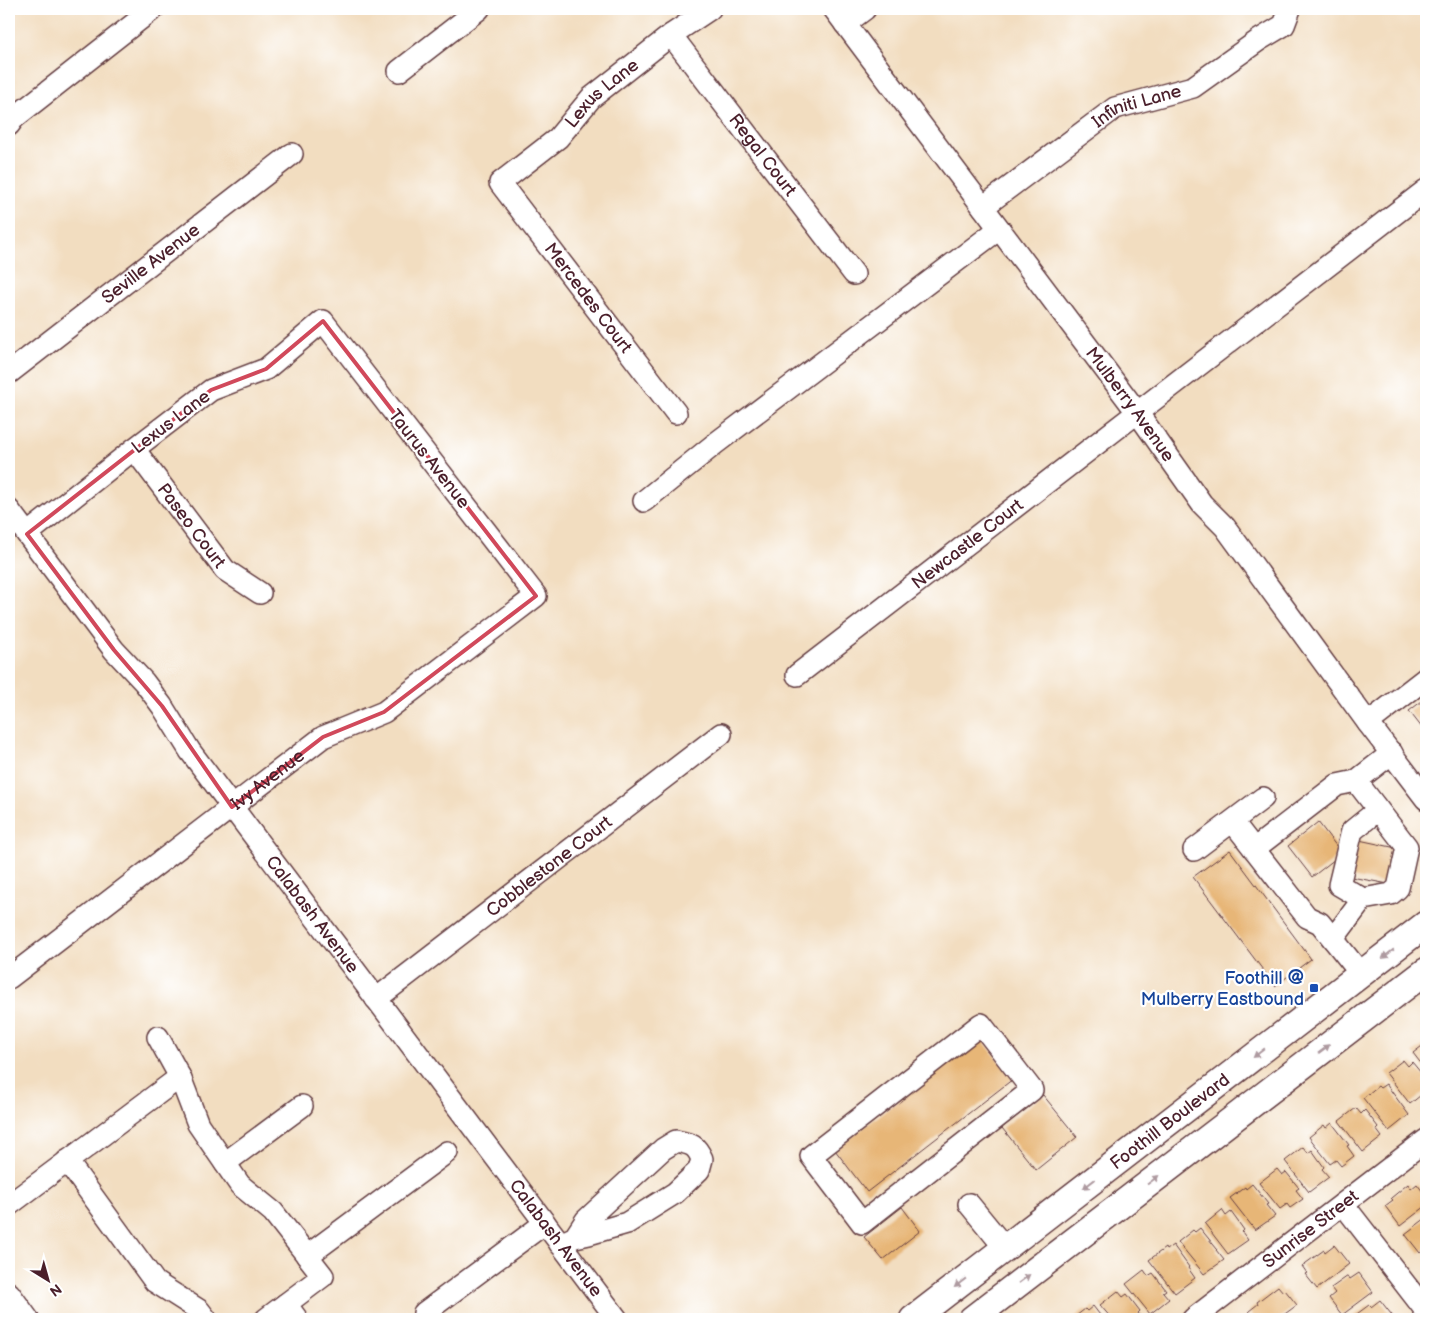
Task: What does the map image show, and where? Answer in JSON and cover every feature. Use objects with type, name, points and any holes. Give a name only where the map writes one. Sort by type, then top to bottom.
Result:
[{"type":"main road","name":"Foothill Boulevard","points":[[914,1319],[1426,924]]},
{"type":"main road","name":"Foothill Boulevard","points":[[972,1319],[1426,971]]},
{"type":"street","points":[[9,125],[14,118],[153,9]]},
{"type":"street","points":[[399,71],[479,9]]},
{"type":"street","name":"Lexus Lane","points":[[500,183],[558,138],[591,98],[671,35],[710,9]]},
{"type":"street","points":[[839,16],[865,9]]},
{"type":"street","name":"Infiniti Lane","points":[[983,206],[1115,108],[1194,87],[1259,40],[1284,25],[1290,9]]},
{"type":"street","name":"Mulberry Avenue","points":[[839,16],[1137,412],[1202,504],[1225,526],[1368,722],[1424,790]]},
{"type":"street","name":"Regal Court","points":[[671,35],[854,274]]},
{"type":"street","name":"Seville Avenue","points":[[9,373],[292,154]]},
{"type":"street","name":"Mercedes Court","points":[[500,183],[676,413]]},
{"type":"street","name":"Newcastle Court","points":[[797,675],[1426,190]]},
{"type":"street","points":[[644,501],[716,443],[999,229]]},
{"type":"street","name":"Lexus Lane","points":[[27,534],[211,390],[266,369],[322,321]]},
{"type":"street","name":"Taurus Avenue","points":[[322,321],[536,596]]},
{"type":"street","name":"Paseo Court","points":[[134,449],[225,570],[260,593]]},
{"type":"street","name":"Calabash Avenue","points":[[9,510],[114,650],[144,682],[162,706],[190,751],[544,1223],[568,1240],[617,1319]]},
{"type":"street","name":"Ivy Avenue","points":[[9,978],[323,738],[384,712],[536,596]]},
{"type":"street","points":[[1368,722],[1426,678]]},
{"type":"street","name":"Cobblestone Court","points":[[376,999],[721,734]]},
{"type":"street","points":[[1254,849],[1337,785],[1356,781],[1392,753]]},
{"type":"street","points":[[1356,781],[1407,848],[1398,888],[1391,894],[1363,899],[1339,885],[1352,831],[1378,810]]},
{"type":"street","points":[[1194,850],[1263,798]]},
{"type":"street","points":[[1233,822],[1307,917],[1320,923],[1361,974]]},
{"type":"street","points":[[1333,939],[1363,899]]},
{"type":"street","points":[[981,1024],[1032,1090],[976,1134],[862,1223],[811,1156],[981,1024]]},
{"type":"street","points":[[158,1038],[180,1077],[198,1124],[240,1185],[273,1212],[323,1276],[292,1312],[266,1319]]},
{"type":"street","points":[[9,1205],[180,1077]]},
{"type":"street","points":[[225,1163],[302,1106]]},
{"type":"street","name":"Sunrise Street","points":[[1206,1316],[1343,1204],[1426,1140]]},
{"type":"street","points":[[676,1141],[689,1143],[698,1149],[702,1159],[699,1170],[675,1192],[627,1223],[568,1240],[586,1220],[663,1149],[676,1141]]},
{"type":"street","points":[[307,1256],[447,1152]]},
{"type":"street","points":[[67,1161],[155,1282],[199,1310],[206,1319]]},
{"type":"street","points":[[969,1204],[1006,1248]]},
{"type":"street","points":[[1343,1204],[1426,1311]]},
{"type":"street","points":[[424,1313],[544,1223]]},
{"type":"street","points":[[9,1293],[28,1319]]},
{"type":"highlighted area","points":[[323,321],[536,596],[384,712],[323,737],[232,807],[162,706],[114,650],[27,534],[211,390],[266,369]]},
{"type":"building","points":[[1426,698],[1426,733],[1409,711]]},
{"type":"building","points":[[1318,822],[1337,847],[1335,859],[1312,877],[1288,846]]},
{"type":"building","points":[[1359,840],[1401,849],[1394,885],[1351,877]]},
{"type":"building","points":[[1230,850],[1311,959],[1275,986],[1193,877]]},
{"type":"building","points":[[980,1037],[1013,1079],[867,1192],[835,1150]]},
{"type":"building","points":[[1426,1043],[1426,1070],[1413,1053]]},
{"type":"building","points":[[1403,1060],[1408,1066],[1412,1062],[1426,1079],[1423,1081],[1426,1085],[1426,1091],[1410,1104],[1386,1073]]},
{"type":"building","points":[[1386,1084],[1409,1115],[1389,1131],[1363,1098],[1378,1086],[1380,1088]]},
{"type":"building","points":[[1043,1095],[1077,1137],[1036,1170],[1002,1128]]},
{"type":"building","points":[[1356,1108],[1361,1114],[1365,1110],[1378,1127],[1376,1129],[1382,1137],[1363,1152],[1339,1121]]},
{"type":"building","points":[[1332,1123],[1349,1145],[1347,1146],[1354,1156],[1341,1166],[1336,1160],[1330,1164],[1309,1137],[1324,1125],[1326,1128]]},
{"type":"building","points":[[1303,1147],[1308,1153],[1312,1150],[1324,1167],[1322,1169],[1329,1177],[1309,1192],[1285,1161]]},
{"type":"building","points":[[1277,1169],[1282,1175],[1286,1172],[1299,1188],[1296,1190],[1303,1199],[1290,1208],[1287,1204],[1280,1209],[1259,1183]]},
{"type":"building","points":[[1252,1184],[1275,1216],[1255,1230],[1230,1198]]},
{"type":"building","points":[[1408,1184],[1411,1189],[1417,1184],[1426,1196],[1426,1206],[1400,1226],[1385,1206],[1393,1200],[1391,1198]]},
{"type":"building","points":[[902,1207],[920,1231],[883,1260],[864,1237]]},
{"type":"building","points":[[1222,1210],[1226,1216],[1231,1212],[1244,1230],[1242,1232],[1248,1240],[1228,1254],[1205,1224]]},
{"type":"building","points":[[1426,1218],[1426,1248],[1420,1253],[1405,1234]]},
{"type":"building","points":[[1200,1228],[1224,1260],[1204,1274],[1178,1242],[1193,1230],[1195,1232]]},
{"type":"building","points":[[1173,1245],[1195,1278],[1175,1293],[1149,1260],[1165,1248],[1166,1250]]},
{"type":"building","points":[[1334,1245],[1349,1264],[1317,1289],[1305,1274],[1307,1273],[1302,1266]]},
{"type":"building","points":[[1144,1270],[1148,1276],[1153,1273],[1166,1290],[1163,1292],[1169,1299],[1150,1314],[1126,1284]]},
{"type":"building","points":[[1359,1273],[1373,1292],[1342,1315],[1329,1298],[1335,1293],[1331,1288],[1348,1276],[1350,1279]]},
{"type":"building","points":[[1278,1286],[1283,1292],[1285,1290],[1297,1305],[1278,1319],[1255,1319],[1249,1311],[1258,1304],[1257,1302]]},
{"type":"building","points":[[1118,1291],[1123,1297],[1127,1294],[1140,1311],[1138,1313],[1142,1319],[1112,1319],[1100,1305]]},
{"type":"building","points":[[1380,1300],[1395,1319],[1350,1319],[1369,1305],[1371,1307]]},
{"type":"building","points":[[1093,1306],[1103,1319],[1072,1319],[1085,1309],[1087,1311]]},
{"type":"place","name":"Foothill @ Mulberry Eastbound","points":[[1314,988]]}]
